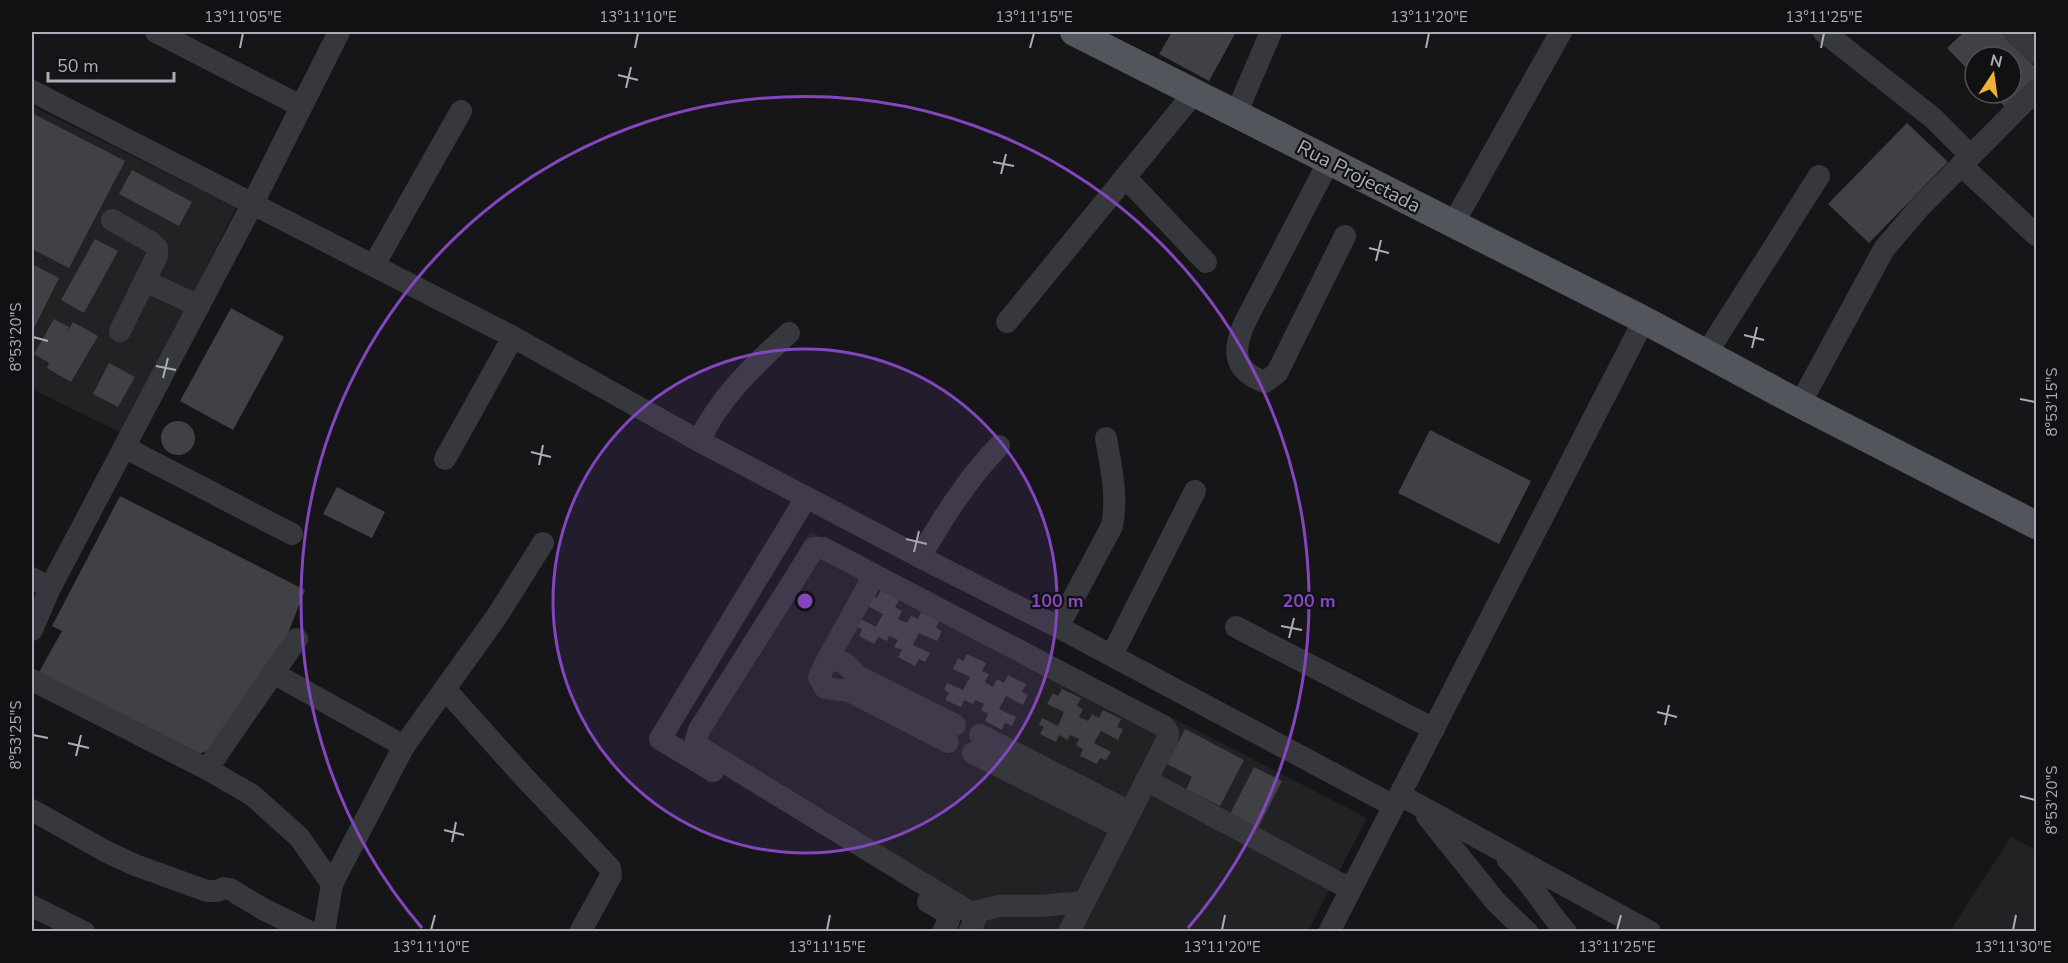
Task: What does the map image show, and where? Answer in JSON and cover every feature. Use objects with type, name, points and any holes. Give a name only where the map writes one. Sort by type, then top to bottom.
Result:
[{"type":"main road","name":"Rua Projectada","points":[[1074,32],[1644,320],[1800,404],[2037,525]]},
{"type":"street","points":[[156,32],[301,106]]},
{"type":"street","points":[[32,630],[41,583],[124,447],[253,203],[339,32]]},
{"type":"street","points":[[1236,114],[1271,32]]},
{"type":"street","points":[[1453,224],[1561,32]]},
{"type":"street","points":[[1824,32],[1933,118],[1966,160],[2037,235]]},
{"type":"street","points":[[2014,32],[2037,53]]},
{"type":"street","points":[[1800,404],[1884,249],[1919,208],[2037,90]]},
{"type":"street","points":[[32,91],[513,337],[806,498],[1427,816],[1496,902],[1527,932]]},
{"type":"street","points":[[1007,322],[1194,93]]},
{"type":"street","points":[[374,265],[461,111]]},
{"type":"street","points":[[1329,161],[1238,338],[1237,354],[1242,367],[1251,377],[1265,382],[1277,373],[1345,236]]},
{"type":"street","points":[[1706,354],[1819,177]]},
{"type":"street","points":[[1126,178],[1206,262]]},
{"type":"street","points":[[112,220],[151,242],[157,248],[157,256],[120,331]]},
{"type":"street","points":[[145,281],[199,306]]},
{"type":"street","points":[[1329,932],[1644,320]]},
{"type":"street","points":[[699,441],[725,398],[763,356],[789,333]]},
{"type":"street","points":[[445,459],[513,337]]},
{"type":"street","points":[[1058,627],[1112,526],[1115,494],[1106,438]]},
{"type":"street","points":[[920,557],[952,504],[999,446]]},
{"type":"street","points":[[124,447],[292,534]]},
{"type":"street","points":[[1112,655],[1195,490]]},
{"type":"street","points":[[806,498],[660,739],[949,914],[950,920],[943,932]]},
{"type":"street","points":[[324,932],[332,884],[404,746],[497,616],[543,543]]},
{"type":"street","points":[[1069,932],[1167,740],[1168,732],[1163,726],[823,548],[814,548],[699,730],[696,740],[701,748],[970,922],[999,906],[1050,906],[1084,902]]},
{"type":"street","points":[[874,575],[819,677],[825,688],[849,691],[951,733],[961,723],[972,724],[977,744],[1126,820]]},
{"type":"street","points":[[1236,627],[1434,729]]},
{"type":"street","points":[[207,769],[297,639]]},
{"type":"street","points":[[273,673],[404,746]]},
{"type":"street","points":[[32,680],[207,769],[252,795],[299,837],[332,884]]},
{"type":"street","points":[[445,689],[610,868],[611,876],[580,932]]},
{"type":"street","points":[[1146,780],[1350,889]]},
{"type":"street","points":[[1397,800],[1489,843],[1650,932]]},
{"type":"street","points":[[32,810],[135,865],[207,891],[230,889],[263,909],[310,932]]},
{"type":"street","points":[[1489,843],[1524,875],[1536,896],[1566,932]]},
{"type":"street","points":[[32,906],[84,932]]},
{"type":"shaded area","points":[[32,106],[236,208],[123,434],[32,389]]},
{"type":"shaded area","points":[[810,531],[1367,818],[1308,931],[958,931],[967,920],[682,747]]},
{"type":"shaded area","points":[[2011,837],[2036,850],[2036,931],[1950,931]]},
{"type":"building","points":[[1172,32],[1236,32],[1209,81],[1159,54]]},
{"type":"building","points":[[1964,32],[2001,32],[2014,45],[1963,45],[1963,65],[1947,48]]},
{"type":"building","points":[[2023,55],[2036,68],[2036,89],[2023,101]]},
{"type":"building","points":[[2003,105],[2019,105],[2011,113]]},
{"type":"building","points":[[32,113],[125,161],[69,268],[32,249]]},
{"type":"building","points":[[1907,123],[1948,162],[1869,243],[1828,204]]},
{"type":"building","points":[[132,170],[192,202],[179,226],[119,194]]},
{"type":"building","points":[[95,239],[118,251],[84,313],[61,300]]},
{"type":"building","points":[[32,264],[59,278],[32,332]]},
{"type":"building","points":[[231,308],[284,337],[233,430],[180,401]]},
{"type":"building","points":[[54,319],[69,327],[67,333],[73,322],[98,336],[71,382],[47,368],[49,363],[34,354]]},
{"type":"building","points":[[109,363],[135,377],[118,407],[93,394]]},
{"type":"building","points":[[178,421],[190,426],[195,438],[190,450],[178,455],[166,450],[161,438],[166,426]]},
{"type":"building","points":[[1430,430],[1531,481],[1499,544],[1398,493]]},
{"type":"building","points":[[337,487],[385,512],[372,538],[323,514]]},
{"type":"building","points":[[120,496],[305,590],[287,636],[214,749],[198,754],[39,672],[62,631],[52,626]]},
{"type":"building","points":[[881,590],[899,600],[895,607],[902,611],[898,619],[907,623],[911,616],[918,619],[921,612],[939,621],[936,628],[942,631],[937,641],[919,633],[913,645],[930,653],[925,662],[919,659],[915,666],[898,657],[902,650],[894,647],[898,640],[889,636],[887,641],[878,637],[874,644],[859,636],[862,629],[857,627],[861,619],[876,627],[883,614],[866,605],[872,595],[877,598]]},
{"type":"building","points":[[967,654],[986,663],[982,671],[989,674],[985,682],[993,687],[997,679],[1004,683],[1008,675],[1026,684],[1022,692],[1028,695],[1023,705],[1006,696],[999,709],[1016,717],[1012,726],[1005,723],[1002,730],[985,721],[988,714],[981,710],[984,704],[975,700],[973,704],[964,700],[961,707],[945,700],[949,693],[944,690],[947,683],[963,690],[970,677],[953,669],[958,658],[963,661]]},
{"type":"building","points":[[1062,689],[1081,698],[1077,706],[1083,709],[1079,717],[1088,721],[1092,714],[1099,718],[1103,710],[1121,719],[1117,727],[1123,729],[1118,740],[1101,731],[1094,743],[1111,752],[1106,760],[1100,758],[1097,764],[1080,756],[1083,749],[1076,745],[1079,739],[1070,735],[1068,740],[1059,735],[1056,742],[1040,734],[1044,727],[1039,725],[1042,718],[1058,726],[1064,712],[1047,704],[1053,693],[1058,696]]},
{"type":"building","points":[[1185,729],[1244,760],[1220,806],[1186,789],[1192,777],[1167,764]]},
{"type":"building","points":[[1254,767],[1282,781],[1258,828],[1230,814]]}]
